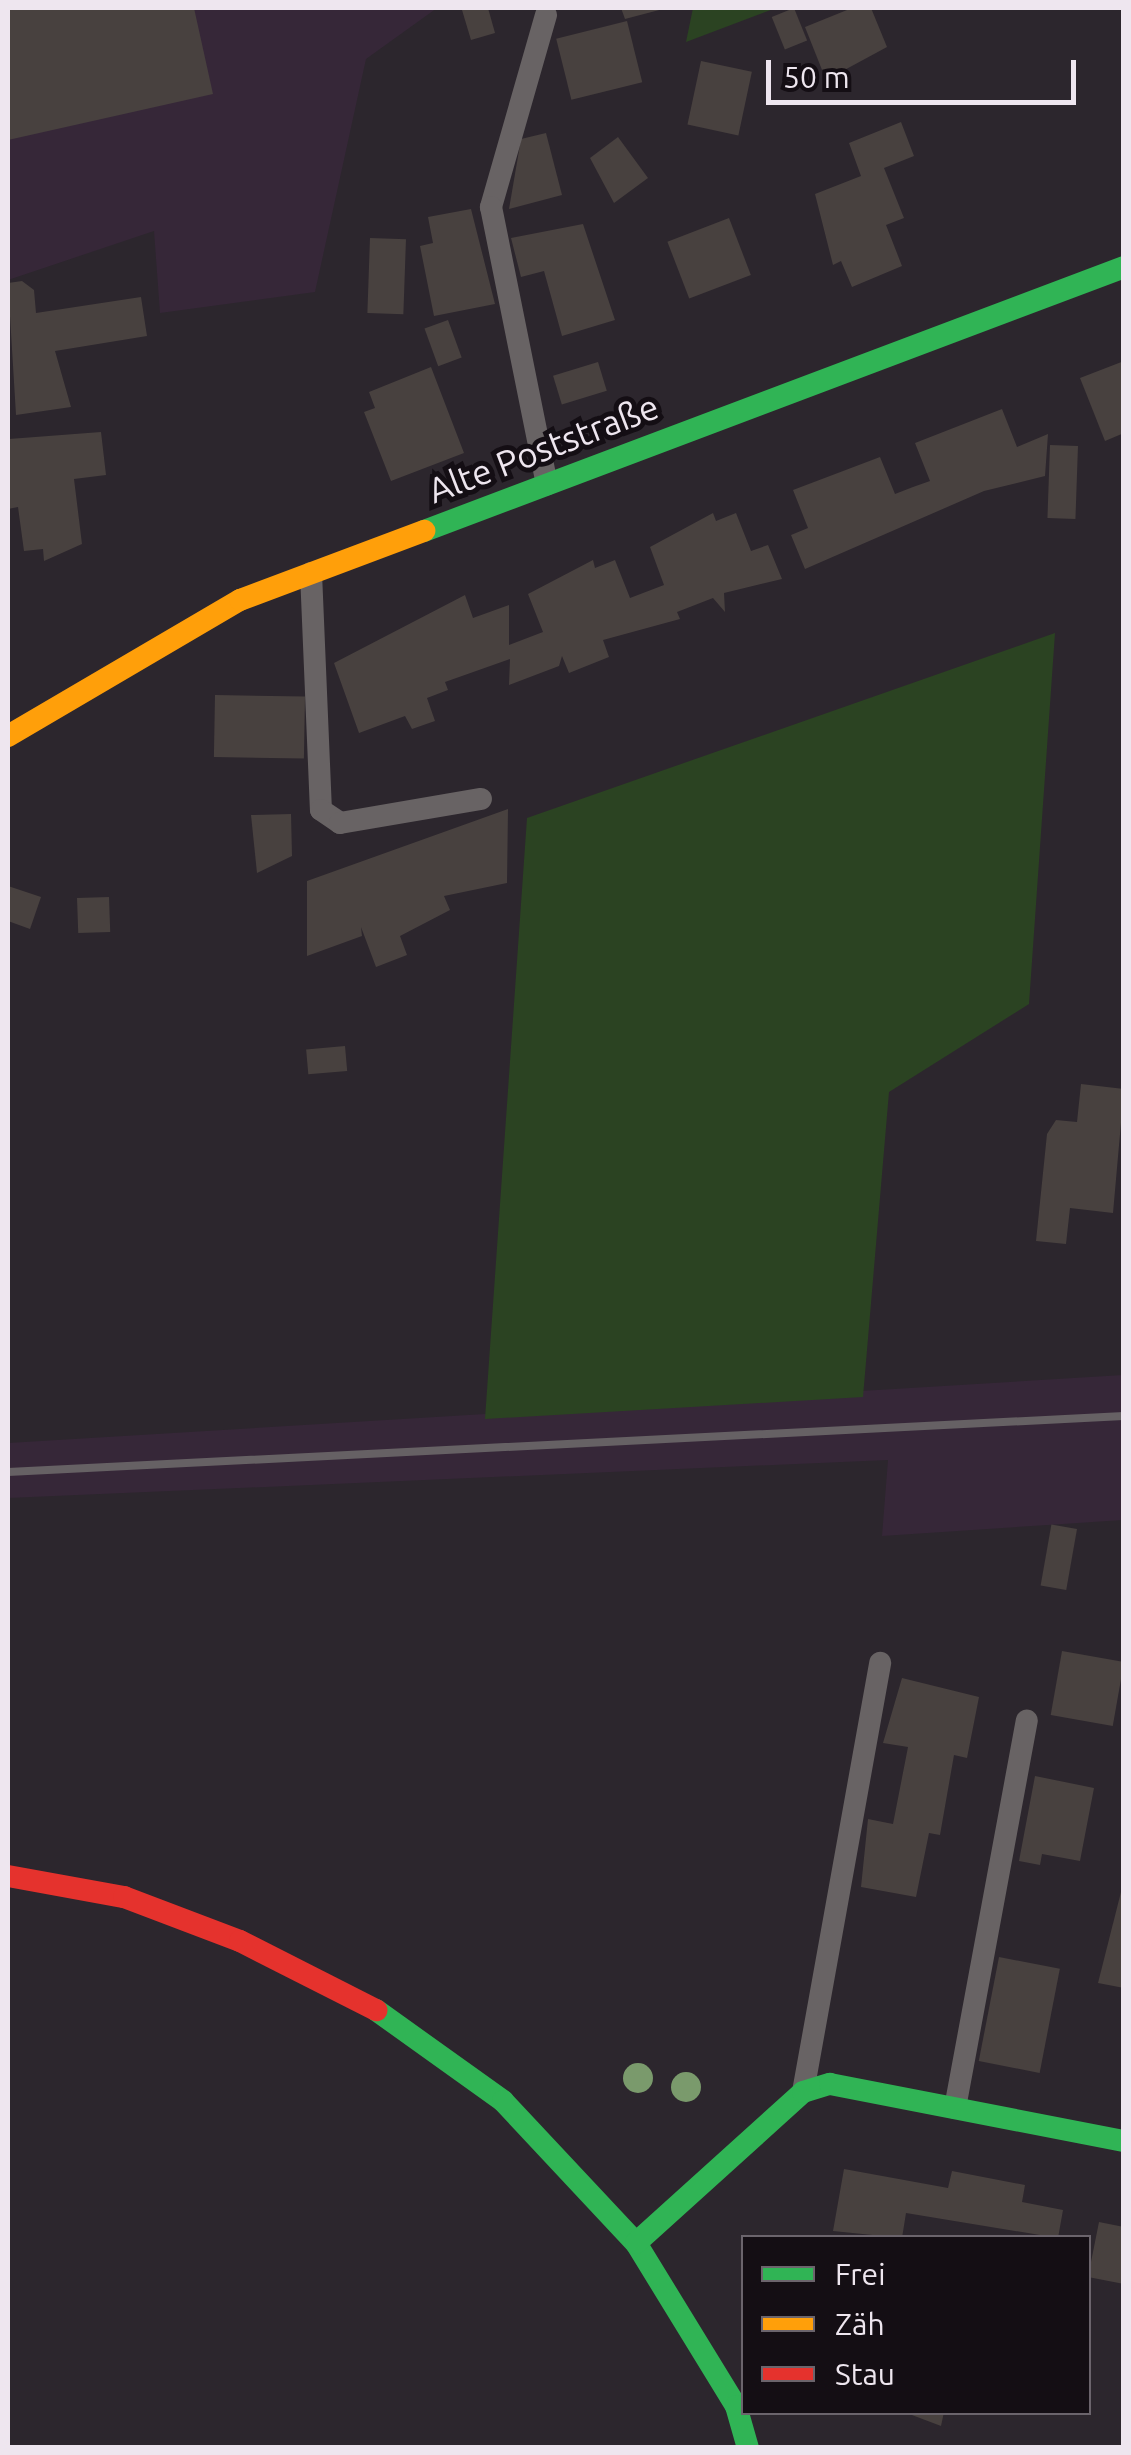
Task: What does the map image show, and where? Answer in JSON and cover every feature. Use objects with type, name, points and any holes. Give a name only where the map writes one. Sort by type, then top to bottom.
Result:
[{"type":"street","name":"Alte Poststraße","points":[[8,736],[240,600],[1124,267]]},
{"type":"street","points":[[8,1876],[124,1897],[366,2002],[503,2102],[636,2243],[736,2406],[748,2448]]},
{"type":"street","points":[[636,2243],[804,2092],[830,2084],[1124,2141]]},
{"type":"lane","points":[[546,15],[491,207],[547,484]]},
{"type":"lane","points":[[312,573],[321,810],[340,823],[481,799]]},
{"type":"lane","points":[[804,2092],[880,1663]]},
{"type":"lane","points":[[955,2108],[1027,1721]]},
{"type":"shaded area","points":[[8,8],[437,8],[366,59],[315,292],[160,313],[154,231],[8,280]]},
{"type":"shaded area","points":[[1123,1375],[1123,1520],[882,1536],[888,1460],[8,1498],[8,1443]]},
{"type":"green space","points":[[693,8],[776,8],[686,42]]},
{"type":"green space","points":[[1055,633],[1029,1004],[889,1092],[863,1397],[485,1419],[527,818]]},
{"type":"building","points":[[8,8],[194,8],[213,94],[8,140]]},
{"type":"building","points":[[488,8],[495,33],[471,40],[462,10]]},
{"type":"building","points":[[621,8],[663,8],[663,9],[625,19]]},
{"type":"building","points":[[794,8],[807,40],[785,49],[772,17]]},
{"type":"building","points":[[852,8],[871,8],[887,47],[826,80],[805,27]]},
{"type":"building","points":[[627,21],[642,82],[571,100],[556,39]]},
{"type":"building","points":[[701,61],[752,72],[738,135],[687,125]]},
{"type":"building","points":[[901,122],[914,156],[884,168],[904,218],[886,225],[902,266],[852,287],[841,261],[833,265],[815,194],[861,176],[849,143]]},
{"type":"building","points":[[546,133],[562,195],[509,209],[521,139]]},
{"type":"building","points":[[618,137],[648,178],[614,203],[590,158]]},
{"type":"building","points":[[471,209],[495,304],[434,316],[420,246],[433,243],[428,217]]},
{"type":"building","points":[[729,218],[751,275],[689,299],[667,242]]},
{"type":"building","points":[[583,224],[615,320],[562,336],[544,271],[521,277],[511,238]]},
{"type":"building","points":[[370,238],[406,239],[403,314],[367,313]]},
{"type":"building","points":[[22,281],[34,290],[36,313],[141,297],[147,336],[55,351],[71,407],[16,415],[8,283]]},
{"type":"building","points":[[448,320],[462,358],[438,366],[425,329]]},
{"type":"building","points":[[1124,361],[1124,433],[1105,441],[1080,378]]},
{"type":"building","points":[[598,362],[607,391],[562,404],[553,376]]},
{"type":"building","points":[[431,367],[464,453],[391,481],[364,412],[375,408],[369,392]]},
{"type":"building","points":[[1002,409],[1017,447],[1048,434],[1045,476],[984,491],[805,569],[791,535],[808,528],[793,490],[880,457],[895,494],[930,481],[915,443]]},
{"type":"building","points":[[101,432],[106,475],[74,479],[82,544],[44,561],[43,549],[24,551],[18,507],[8,509],[9,439]]},
{"type":"building","points":[[1050,445],[1078,446],[1075,519],[1047,518]]},
{"type":"building","points":[[713,513],[716,521],[736,513],[751,551],[768,545],[782,579],[724,593],[725,612],[713,598],[677,612],[680,619],[603,640],[609,657],[569,673],[562,656],[559,666],[509,685],[510,659],[445,682],[448,690],[427,698],[435,721],[412,729],[405,716],[359,733],[334,663],[465,595],[473,618],[509,605],[509,645],[543,632],[528,594],[593,560],[595,568],[615,560],[630,598],[664,585],[650,547]]},
{"type":"building","points":[[215,695],[305,697],[304,759],[214,757]]},
{"type":"building","points":[[508,809],[507,883],[444,896],[450,910],[400,936],[407,955],[376,967],[361,927],[362,936],[307,956],[307,881]]},
{"type":"building","points":[[291,814],[292,856],[257,873],[251,815]]},
{"type":"building","points":[[8,886],[41,897],[30,929],[8,921]]},
{"type":"building","points":[[109,897],[110,932],[78,933],[77,898]]},
{"type":"building","points":[[345,1046],[347,1071],[308,1074],[306,1049]]},
{"type":"building","points":[[1081,1084],[1124,1089],[1113,1213],[1070,1208],[1066,1244],[1036,1241],[1047,1134],[1056,1120],[1077,1122]]},
{"type":"building","points":[[1051,1524],[1077,1529],[1066,1590],[1041,1586]]},
{"type":"building","points":[[1062,1651],[1124,1662],[1113,1726],[1051,1715]]},
{"type":"building","points":[[902,1678],[979,1697],[967,1758],[954,1755],[940,1835],[929,1833],[916,1897],[861,1887],[868,1819],[893,1824],[908,1747],[883,1743]]},
{"type":"building","points":[[1035,1776],[1094,1788],[1080,1861],[1042,1854],[1040,1865],[1019,1861]]},
{"type":"building","points":[[1124,1888],[1124,1988],[1098,1983]]},
{"type":"building","points":[[999,1957],[1060,1969],[1040,2073],[979,2061]]},
{"type":"building","points":[[844,2169],[948,2188],[952,2171],[1025,2185],[1022,2202],[1063,2210],[1059,2235],[906,2213],[902,2235],[833,2231]]},
{"type":"building","points":[[1099,2222],[1124,2227],[1124,2284],[1091,2278]]},
{"type":"building","points":[[912,2415],[943,2415],[941,2426]]},
{"type":"railway","points":[[8,1472],[1124,1416]]},
{"type":"traffic: fast","points":[[424,531],[1124,267]]},
{"type":"traffic: fast","points":[[376,2010],[503,2101],[636,2243],[736,2406],[748,2448]]},
{"type":"traffic: fast","points":[[636,2243],[803,2092],[830,2084],[1124,2141]]},
{"type":"traffic: slow","points":[[8,736],[240,600],[424,531]]},
{"type":"traffic: jam","points":[[8,1876],[124,1897],[240,1941],[376,2010]]}]
